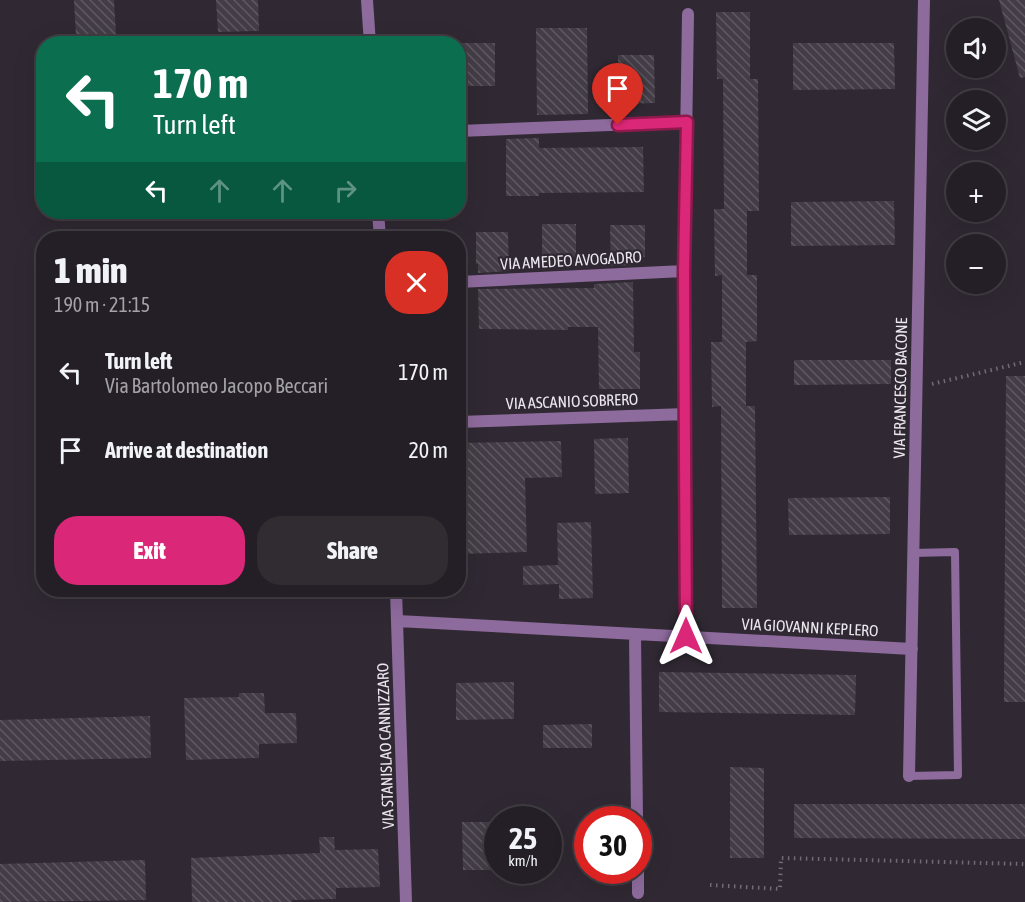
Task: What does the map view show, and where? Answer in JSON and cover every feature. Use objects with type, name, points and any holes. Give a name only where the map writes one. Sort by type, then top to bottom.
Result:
[{"type":"street","points":[[367,0],[369,36]]},
{"type":"street","name":"VIA FRANCESCO BACONE","points":[[909,776],[924,0]]},
{"type":"street","points":[[686,636],[684,271],[688,14]]},
{"type":"street","points":[[466,131],[687,122]]},
{"type":"street","name":"VIA AMEDEO AVOGADRO","points":[[466,282],[684,271]]},
{"type":"street","name":"VIA ASCANIO SOBRERO","points":[[466,422],[686,414]]},
{"type":"street","name":"VIA STANISLAO CANNIZZARO","points":[[396,597],[406,902]]},
{"type":"street","name":"VIA GIOVANNI KEPLERO","points":[[398,621],[912,649]]},
{"type":"street","points":[[635,634],[637,806]]},
{"type":"street","points":[[638,884],[638,893]]},
{"type":"lane","points":[[909,776],[958,775],[956,552],[913,553]]},
{"type":"path","points":[[916,388],[1025,362]]},
{"type":"path","points":[[710,885],[780,889],[782,858],[1025,864]]},
{"type":"building","points":[[74,0],[114,0],[116,34],[76,36]]},
{"type":"building","points":[[216,0],[258,0],[259,31],[218,32]]},
{"type":"building","points":[[999,0],[1025,0],[1025,77],[1020,78],[1006,26],[1006,18],[1004,18]]},
{"type":"building","points":[[716,12],[750,12],[750,79],[758,79],[759,211],[747,211],[747,275],[757,275],[757,341],[746,342],[746,406],[755,406],[757,608],[722,608],[721,406],[712,407],[711,342],[722,342],[722,275],[715,276],[714,209],[724,209],[723,79],[717,79]]},
{"type":"building","points":[[536,28],[587,28],[588,114],[537,115]]},
{"type":"building","points":[[466,43],[495,43],[495,86],[466,86]]},
{"type":"building","points":[[793,43],[894,43],[895,89],[793,90]]},
{"type":"building","points":[[618,55],[654,55],[655,103],[618,104]]},
{"type":"building","points":[[539,138],[539,148],[643,147],[644,192],[539,193],[539,196],[506,196],[506,139]]},
{"type":"building","points":[[894,201],[895,245],[791,246],[791,202]]},
{"type":"building","points":[[542,224],[576,224],[576,257],[542,257]]},
{"type":"building","points":[[610,225],[645,225],[645,257],[633,257],[633,265],[611,266]]},
{"type":"building","points":[[476,232],[508,232],[509,271],[478,273]]},
{"type":"building","points":[[633,282],[634,352],[640,352],[640,389],[599,389],[598,327],[568,327],[568,330],[479,329],[478,289],[594,288],[594,284]]},
{"type":"building","points":[[794,360],[891,360],[891,384],[794,385]]},
{"type":"building","points":[[1006,376],[1025,376],[1025,702],[1004,702]]},
{"type":"building","points":[[628,438],[629,493],[595,494],[594,439]]},
{"type":"building","points":[[561,441],[562,477],[525,478],[527,552],[466,554],[466,443]]},
{"type":"building","points":[[890,497],[890,534],[789,535],[788,498]]},
{"type":"building","points":[[591,522],[593,598],[559,599],[559,584],[523,585],[523,566],[558,565],[557,523]]},
{"type":"building","points":[[659,672],[856,675],[855,715],[659,712]]},
{"type":"building","points":[[514,682],[514,719],[456,720],[456,683]]},
{"type":"building","points":[[239,693],[264,693],[265,713],[296,713],[297,743],[259,744],[259,758],[186,760],[184,698],[239,697]]},
{"type":"building","points":[[150,716],[151,758],[0,761],[0,720]]},
{"type":"building","points":[[592,724],[592,748],[543,748],[543,725]]},
{"type":"building","points":[[730,767],[764,768],[764,858],[730,858]]},
{"type":"building","points":[[794,804],[1025,804],[1025,839],[794,838]]},
{"type":"building","points":[[462,822],[484,822],[484,870],[463,870]]},
{"type":"building","points":[[319,837],[334,837],[335,850],[378,849],[380,887],[336,888],[336,899],[292,900],[292,902],[192,902],[191,858],[320,853]]},
{"type":"building","points":[[145,860],[146,900],[0,902],[0,864]]},
{"type":"route","points":[[618,125],[687,122],[684,271],[686,636]]}]
